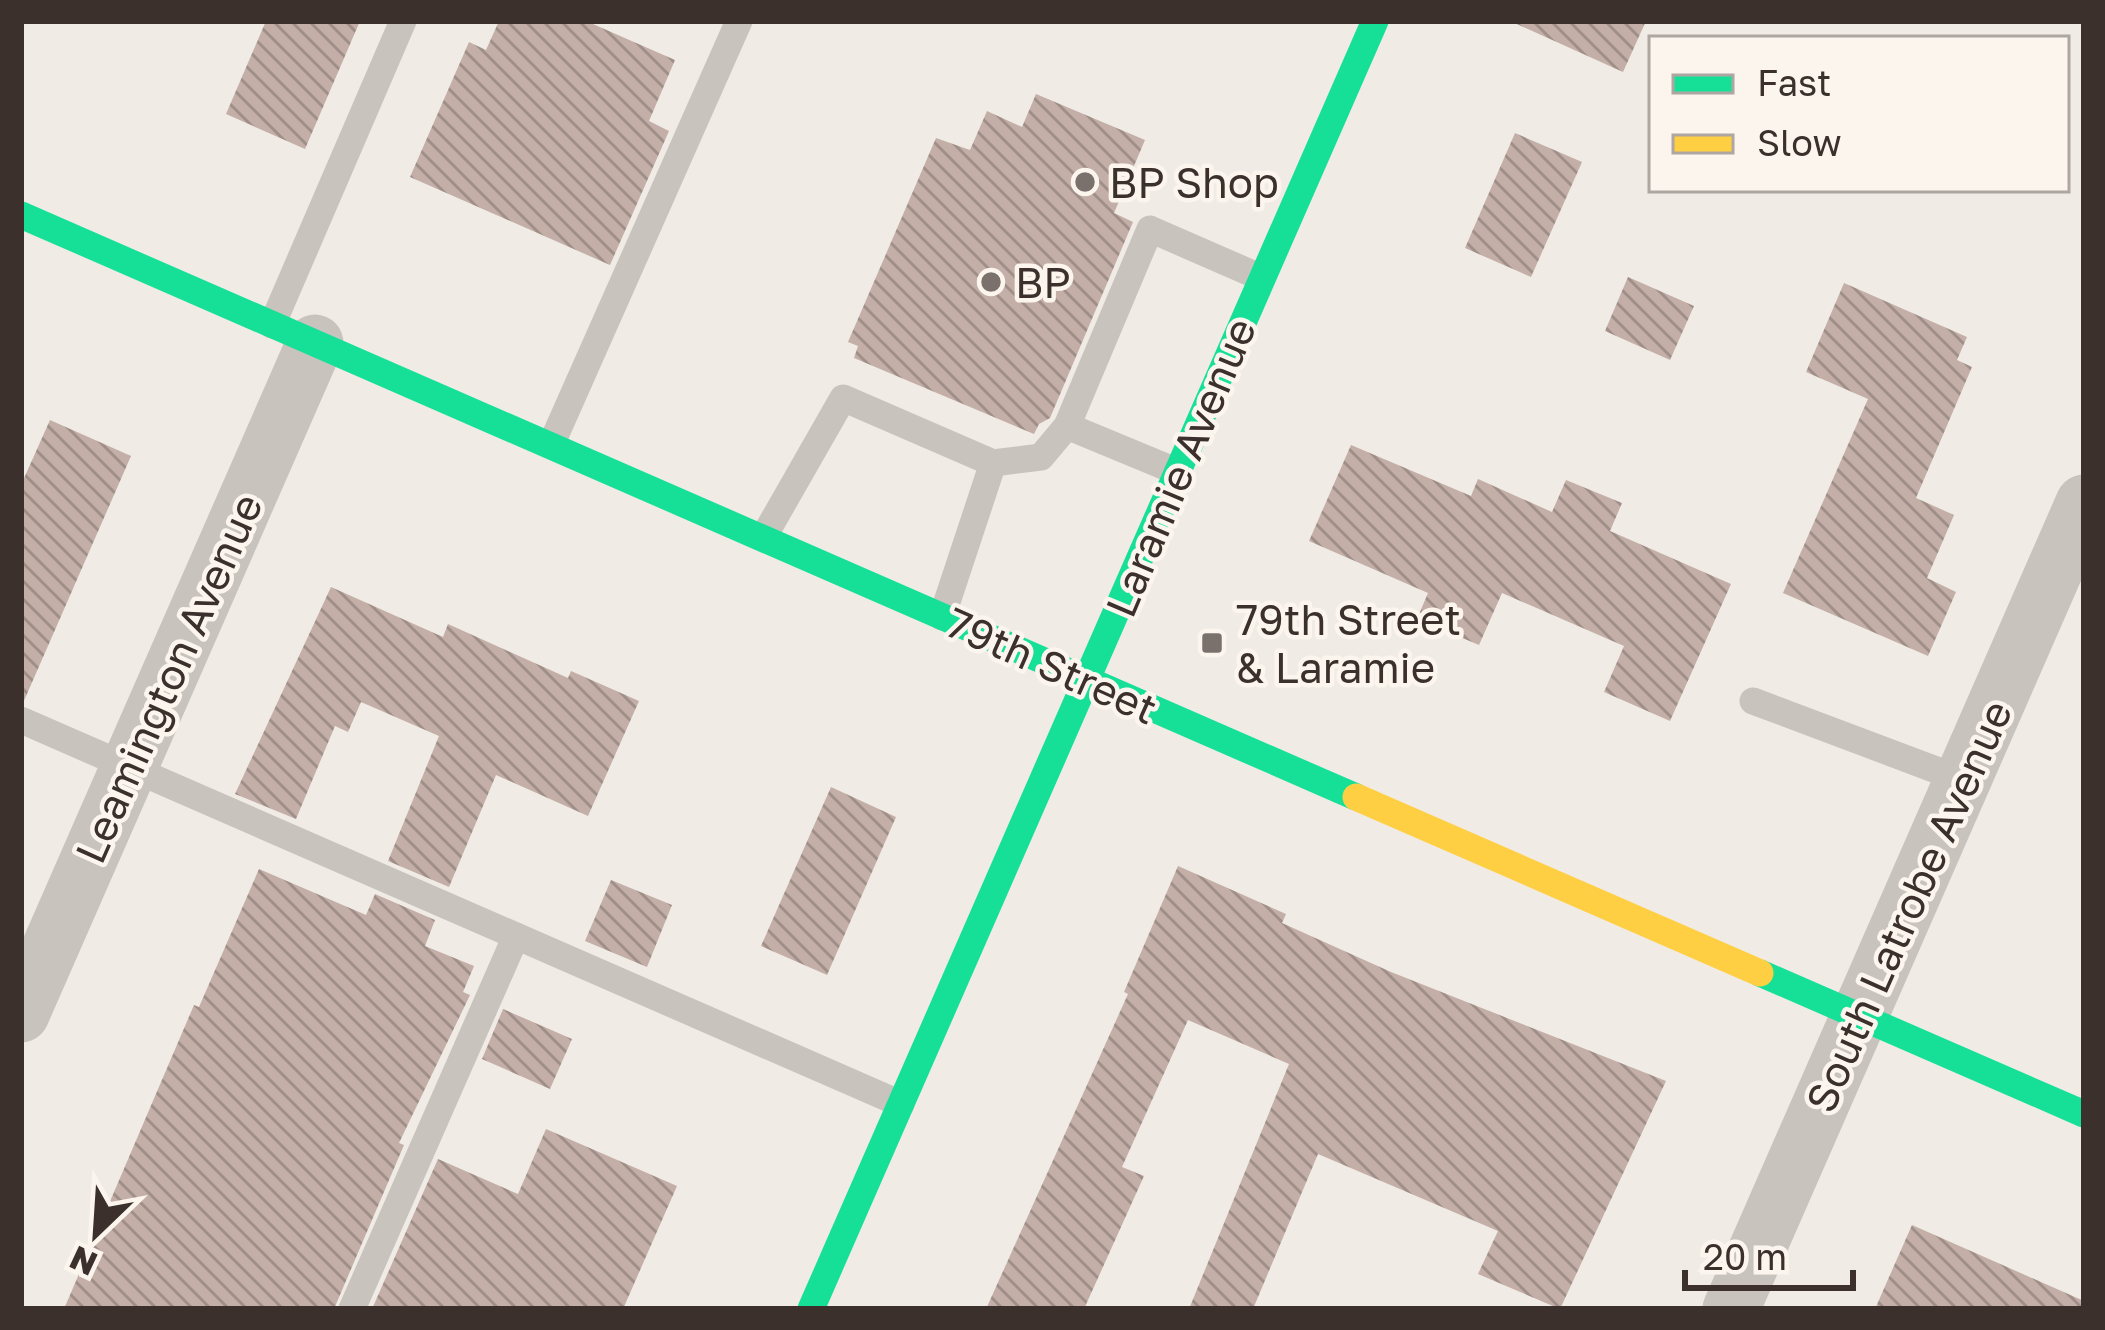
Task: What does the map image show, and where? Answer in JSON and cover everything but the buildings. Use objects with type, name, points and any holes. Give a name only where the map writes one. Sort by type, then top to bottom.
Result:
[{"type":"main road","name":"Laramie Avenue","points":[[811,1309],[1375,21]]},
{"type":"main road","name":"79th Street","points":[[21,215],[2084,1114]]},
{"type":"street","name":"Leamington Avenue","points":[[21,1014],[129,768],[294,334]]},
{"type":"street","name":"South Latrobe Avenue","points":[[1731,1309],[2084,503]]},
{"type":"lane","points":[[294,334],[404,21]]},
{"type":"lane","points":[[551,446],[739,21]]},
{"type":"lane","points":[[763,538],[843,398],[992,463],[1040,457],[1067,426],[1150,229],[1262,278]]},
{"type":"lane","points":[[1067,426],[1178,472]]},
{"type":"lane","points":[[942,617],[992,463]]},
{"type":"lane","points":[[1753,700],[1963,780]]},
{"type":"lane","points":[[21,721],[901,1104]]},
{"type":"lane","points":[[352,1309],[516,936]]},
{"type":"traffic: fast","points":[[811,1309],[1375,21]]},
{"type":"traffic: fast","points":[[21,215],[1356,797]]},
{"type":"traffic: fast","points":[[1760,973],[2084,1114]]},
{"type":"traffic: slow","points":[[1356,797],[1760,973]]},
{"type":"place","name":"BP Shop","points":[[1085,182]]},
{"type":"place","name":"BP","points":[[991,282]]},
{"type":"place","name":"79th Street & Laramie","points":[[1212,643]]}]
